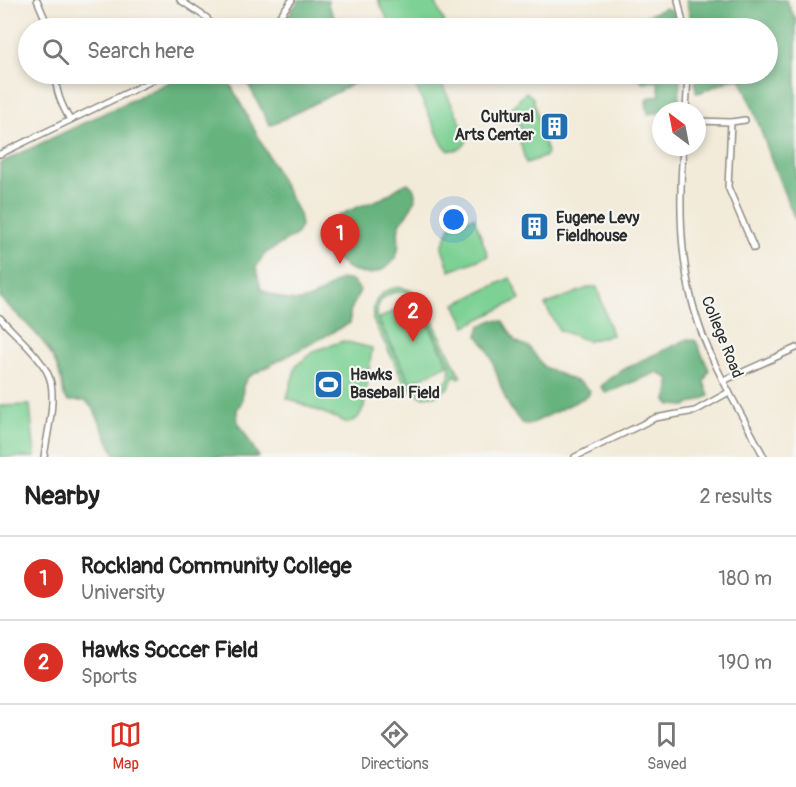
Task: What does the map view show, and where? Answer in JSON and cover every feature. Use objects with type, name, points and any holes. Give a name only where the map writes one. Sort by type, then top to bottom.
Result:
[{"type":"street","points":[[37,0],[45,18]]},
{"type":"street","points":[[181,0],[207,18]]},
{"type":"street","points":[[277,18],[292,0]]},
{"type":"street","points":[[678,0],[682,18]]},
{"type":"street","points":[[56,84],[59,100],[70,120]]},
{"type":"street","points":[[0,154],[145,84]]},
{"type":"street","points":[[686,102],[687,84]]},
{"type":"street","points":[[706,122],[731,123],[745,120]]},
{"type":"street","points":[[731,123],[728,187],[754,248]]},
{"type":"street","name":"College Road","points":[[683,156],[680,218],[685,271],[698,321],[723,381],[764,457]]},
{"type":"street","points":[[0,318],[39,360],[49,377],[52,396],[44,457]]},
{"type":"street","points":[[723,381],[796,348]]},
{"type":"street","points":[[575,457],[655,418],[695,411],[729,392]]},
{"type":"green space","points":[[299,0],[328,0],[335,18],[286,18]]},
{"type":"green space","points":[[378,0],[434,0],[442,18],[387,18]]},
{"type":"green space","points":[[686,0],[786,0],[796,20],[796,220],[743,84],[778,84],[778,18],[690,18]]},
{"type":"green space","points":[[665,8],[673,11],[674,18],[642,18]]},
{"type":"green space","points":[[165,84],[230,84],[299,214],[301,226],[296,235],[264,254],[256,268],[261,289],[293,301],[320,294],[340,279],[353,281],[360,290],[350,312],[350,323],[248,377],[243,386],[242,401],[237,410],[238,422],[259,457],[116,457],[94,410],[86,401],[68,401],[64,396],[57,366],[50,353],[33,330],[0,298],[0,163]]},
{"type":"green space","points":[[248,84],[353,84],[272,125],[269,124]]},
{"type":"green space","points":[[415,84],[442,84],[468,138],[461,148],[455,150],[448,150],[442,143]]},
{"type":"green space","points":[[658,84],[680,84],[679,102],[652,102],[652,113],[648,114],[646,101],[648,98],[660,95]]},
{"type":"green space","points":[[696,84],[720,84],[698,93]]},
{"type":"green space","points":[[526,92],[533,98],[547,153],[544,157],[526,163],[518,135],[522,131],[519,123],[513,121],[509,111]]},
{"type":"green space","points":[[408,183],[413,189],[415,200],[399,227],[399,247],[392,262],[375,273],[368,274],[354,271],[342,264],[327,241],[325,233],[327,225],[343,213],[384,197]]},
{"type":"green space","points":[[474,217],[488,256],[450,271],[442,247],[450,227]]},
{"type":"green space","points":[[510,278],[520,299],[466,326],[455,304]]},
{"type":"green space","points":[[401,287],[414,292],[422,300],[461,377],[458,378],[455,374],[449,387],[438,395],[423,397],[406,385],[373,320],[376,301],[383,293]],"holes":[[[396,292],[408,293],[416,300],[378,319],[411,383],[448,365],[417,300],[450,364],[449,378],[440,390],[432,393],[424,393],[412,386],[379,323],[377,317],[382,299]]]},
{"type":"green space","points":[[590,287],[597,287],[612,335],[588,341],[559,330],[545,305]]},
{"type":"green space","points":[[493,320],[503,321],[515,341],[529,347],[544,367],[580,383],[590,391],[588,396],[525,425],[507,402],[490,355],[477,335],[480,326]]},
{"type":"green space","points":[[688,339],[696,341],[709,370],[704,382],[709,396],[686,406],[670,405],[666,400],[669,379],[658,372],[606,393],[601,387],[628,367]]},
{"type":"green space","name":"Hawks Baseball Field","points":[[343,341],[372,348],[364,407],[358,418],[348,423],[287,398],[296,366],[314,351]]},
{"type":"green space","points":[[30,405],[35,457],[0,457],[0,406]]},
{"type":"place","name":"Cultural Arts Center","points":[[555,126]]},
{"type":"place","name":"Eugene Levy Fieldhouse","points":[[535,227]]},
{"type":"place","name":"Rockland Community College","points":[[340,264]]},
{"type":"place","name":"Hawks Soccer Field","points":[[413,342]]},
{"type":"place","name":"Hawks Baseball Field","points":[[329,384]]}]
